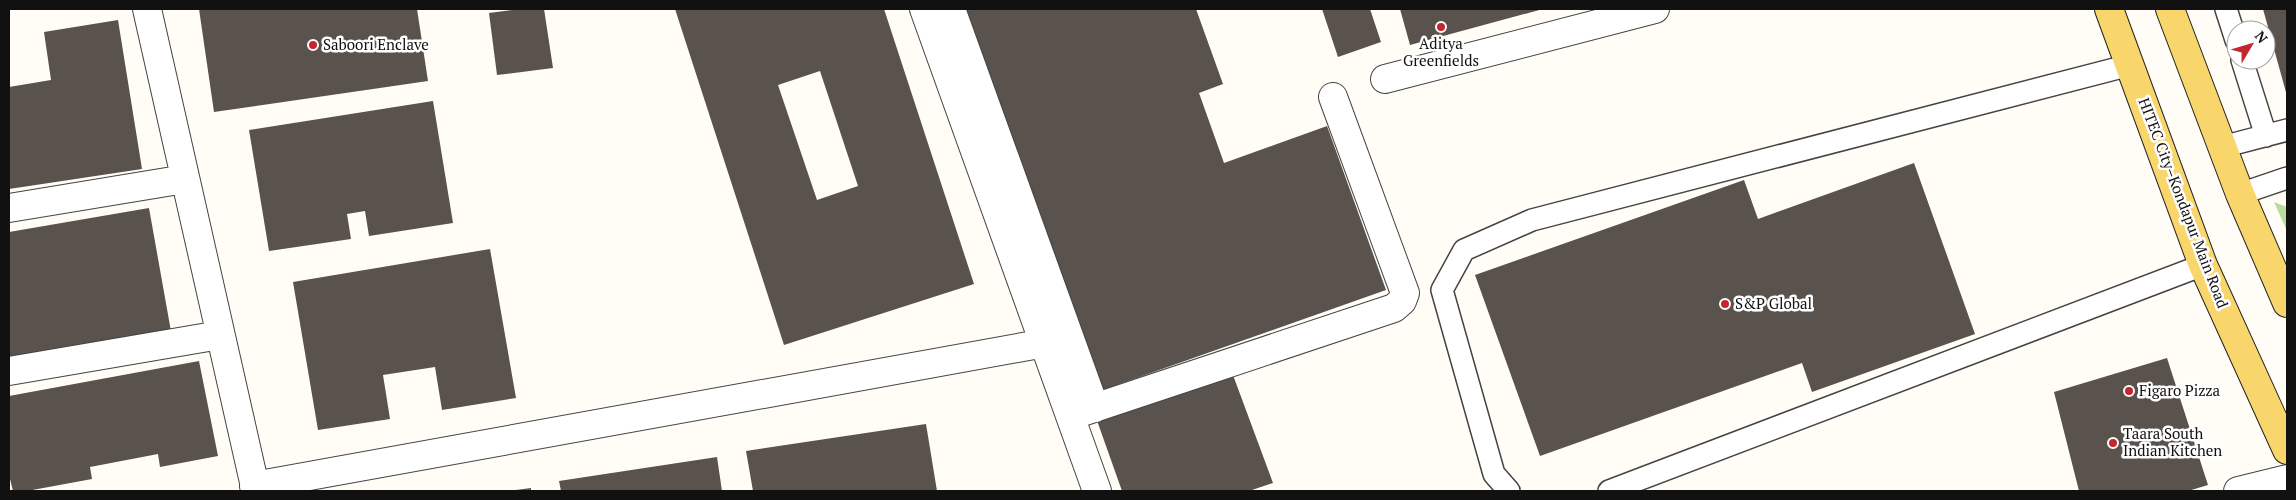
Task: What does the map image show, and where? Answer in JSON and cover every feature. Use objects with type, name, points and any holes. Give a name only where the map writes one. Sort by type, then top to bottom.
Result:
[{"type":"main road","name":"HITEC City–Kondapur Main Road","points":[[2109,9],[2203,265],[2287,450]]},
{"type":"main road","points":[[2170,9],[2240,194],[2287,303]]},
{"type":"street","points":[[147,9],[255,489],[1045,343]]},
{"type":"street","points":[[924,9],[1045,343],[1083,412]]},
{"type":"street","points":[[951,9],[1083,412],[1097,491]]},
{"type":"street","points":[[1386,79],[1655,9]]},
{"type":"street","points":[[1083,412],[1394,308],[1402,301],[1405,293],[1333,97]]},
{"type":"street","points":[[9,208],[185,179]]},
{"type":"street","points":[[9,372],[220,335]]},
{"type":"street","points":[[2238,491],[2287,478]]},
{"type":"lane","points":[[1509,491],[1494,474],[1442,290],[1464,250],[1532,220],[2130,65]]},
{"type":"lane","points":[[2245,70],[2266,136]]},
{"type":"lane","points":[[2222,147],[2287,130]]},
{"type":"lane","points":[[2240,194],[2287,178]]},
{"type":"lane","points":[[1610,491],[2203,265]]},
{"type":"green space","points":[[2274,202],[2287,207],[2287,231]]},
{"type":"building","name":"Saboori Enclave","points":[[199,9],[417,9],[428,81],[214,112]]},
{"type":"building","points":[[520,9],[544,9],[553,68],[497,75],[489,13]]},
{"type":"building","points":[[675,9],[884,9],[974,284],[784,345]],"holes":[[[820,71],[858,186],[817,200],[778,85]]]},
{"type":"building","points":[[959,9],[1196,9],[1223,84],[1199,93],[1224,163],[1327,126],[1386,290],[1097,392]]},
{"type":"building","points":[[1322,9],[1370,9],[1381,42],[1338,57]]},
{"type":"building","name":"Aditya Greenfields","points":[[1400,9],[1543,9],[1410,45]]},
{"type":"building","points":[[2263,9],[2287,9],[2287,96],[2276,56],[2276,20],[2266,20]]},
{"type":"building","points":[[118,20],[142,169],[9,189],[9,87],[51,80],[44,32]]},
{"type":"building","points":[[433,101],[453,223],[369,236],[365,211],[347,214],[351,239],[269,251],[249,130]]},
{"type":"building","name":"S&P Global","points":[[1914,163],[1975,334],[1812,392],[1802,363],[1540,456],[1475,275],[1744,180],[1758,219]]},
{"type":"building","points":[[149,208],[172,337],[9,365],[9,232]]},
{"type":"building","points":[[490,249],[516,398],[442,410],[435,367],[383,375],[390,419],[318,430],[293,282]]},
{"type":"building","points":[[2167,358],[2208,485],[2188,491],[2079,491],[2054,392]]},
{"type":"building","points":[[199,361],[218,456],[160,467],[158,454],[90,467],[92,479],[27,491],[13,491],[9,475],[9,396]]},
{"type":"building","points":[[1230,367],[1273,483],[1249,491],[1122,491],[1095,415]]},
{"type":"building","points":[[926,424],[937,491],[753,491],[746,451]]},
{"type":"building","points":[[717,457],[722,491],[561,491],[559,481]]},
{"type":"building","points":[[531,488],[531,491],[516,491],[516,490]]},
{"type":"place","name":"Aditya Greenfields","points":[[1441,27]]},
{"type":"place","name":"Saboori Enclave","points":[[313,45]]},
{"type":"place","name":"S&P Global","points":[[1725,304]]},
{"type":"place","name":"Figaro Pizza","points":[[2129,391]]},
{"type":"place","name":"Taara South Indian Kitchen","points":[[2113,443]]}]
